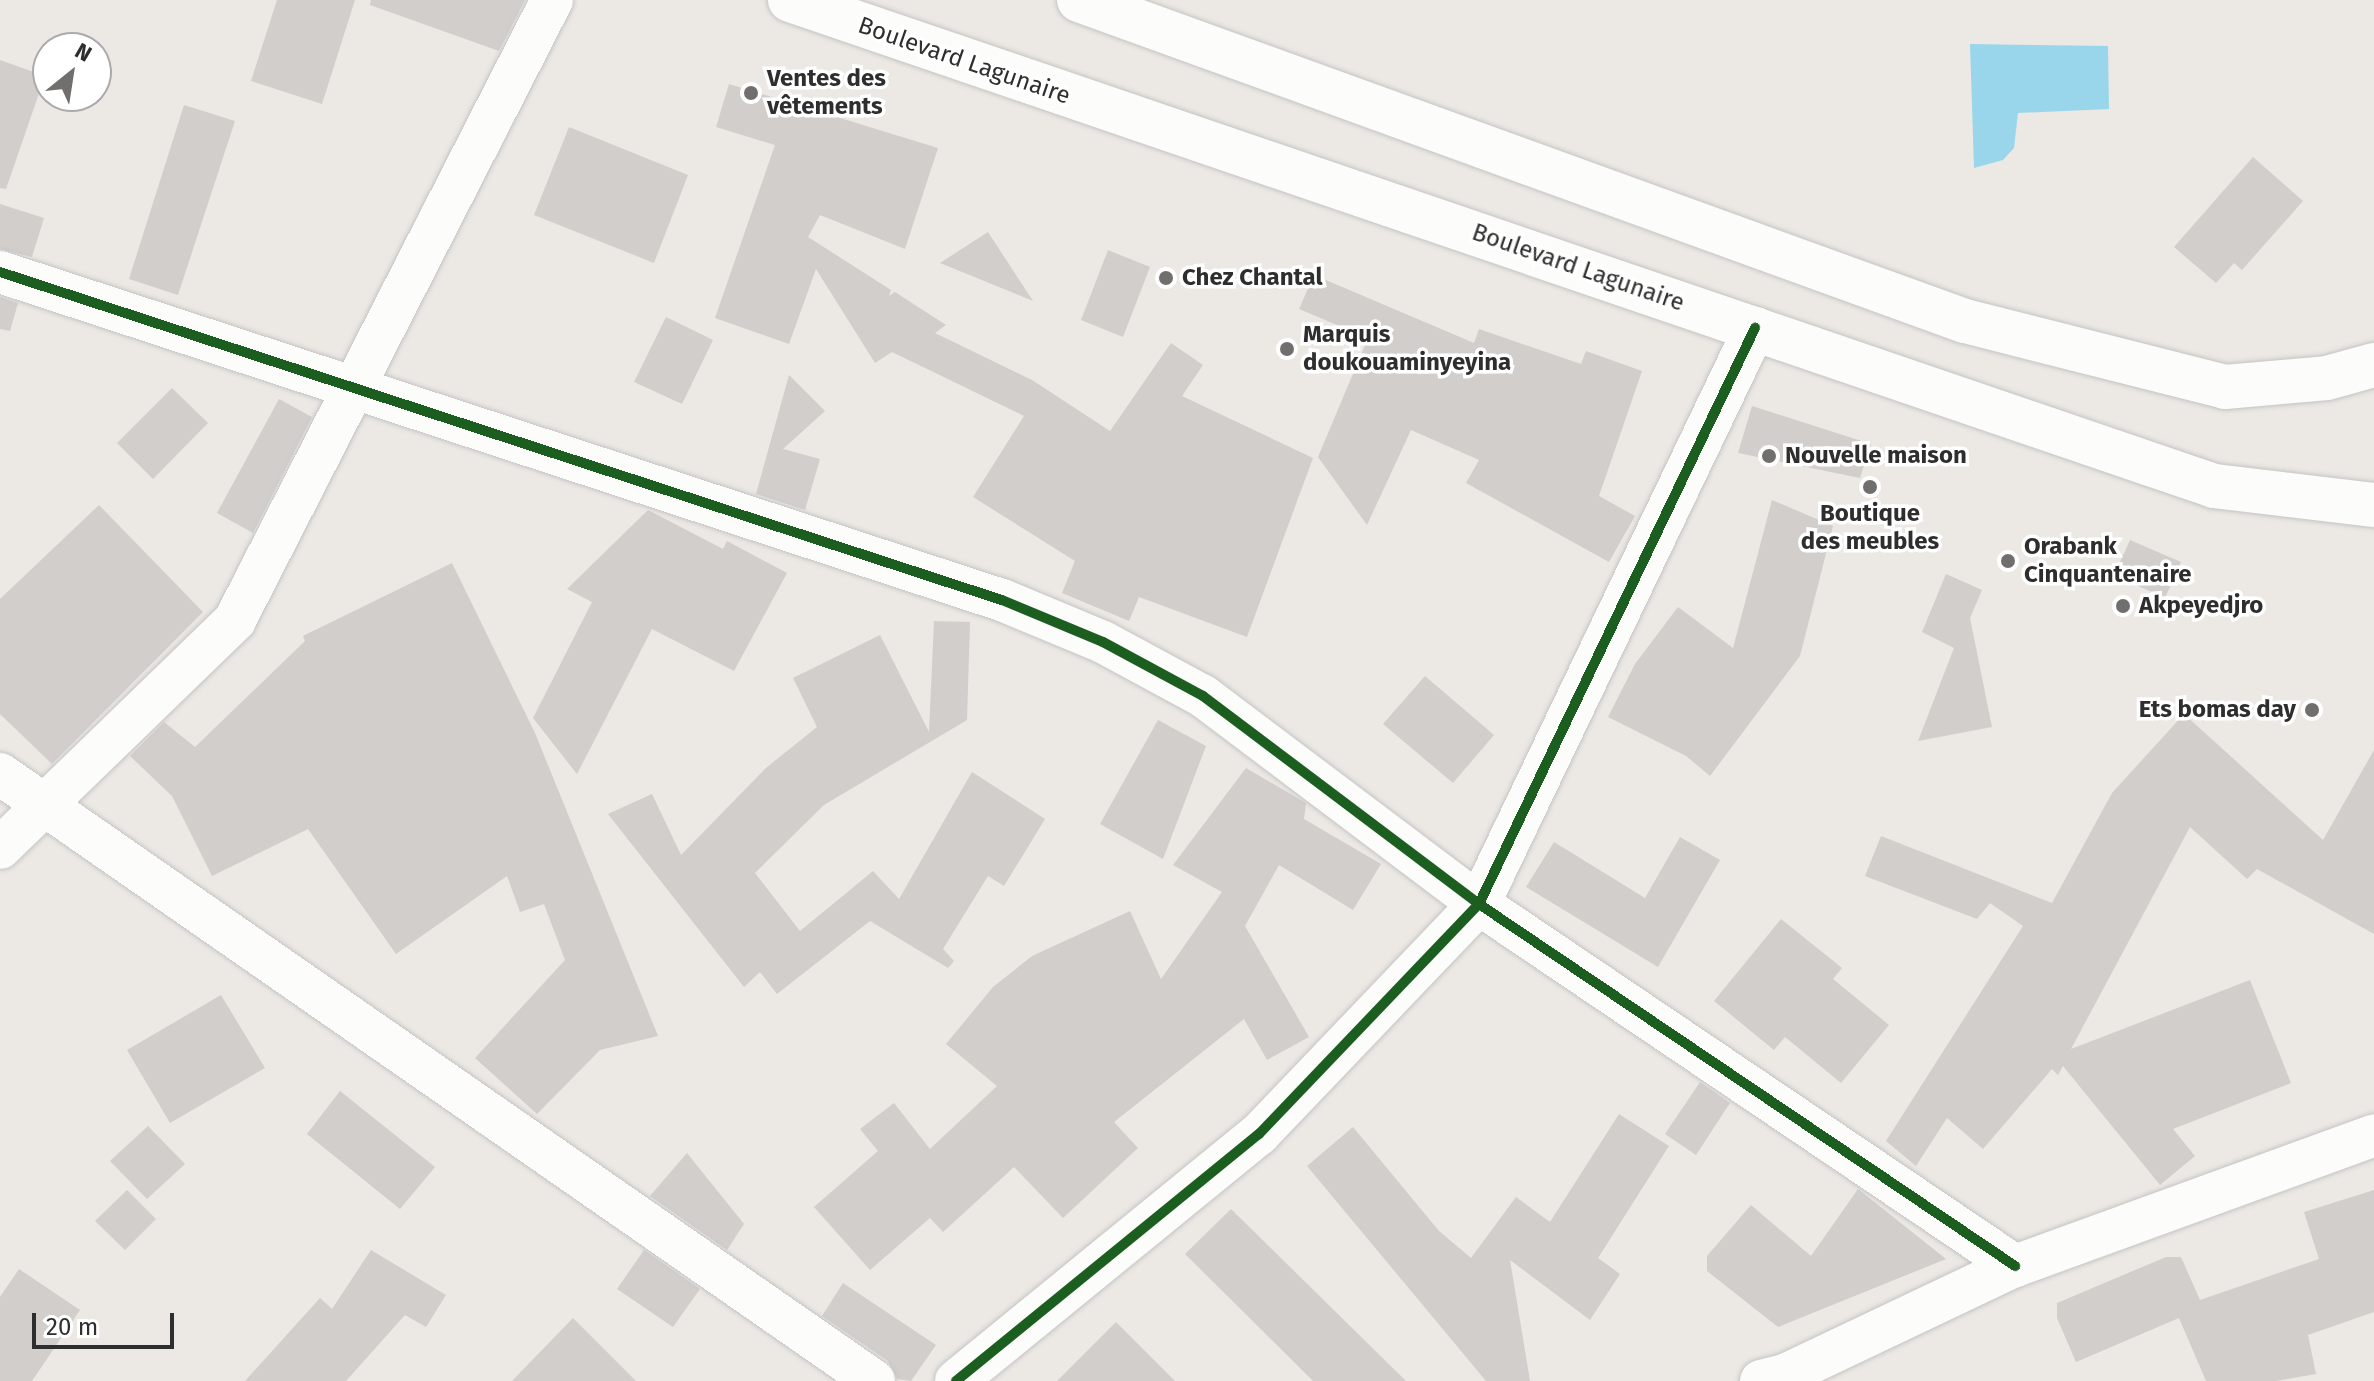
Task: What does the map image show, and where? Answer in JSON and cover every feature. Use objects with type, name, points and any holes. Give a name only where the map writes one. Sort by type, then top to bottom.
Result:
[{"type":"main road","name":"Boulevard Lagunaire","points":[[790,0],[2214,486],[2374,505]]},
{"type":"main road","points":[[1079,0],[1965,321],[2225,387],[2327,378],[2374,365]]},
{"type":"street","points":[[0,848],[235,620],[552,0]]},
{"type":"street","points":[[0,272],[1002,600],[1103,642],[1203,696],[1479,904],[2015,1266]]},
{"type":"street","points":[[956,1381],[1259,1134],[1479,904],[1755,328]]},
{"type":"street","points":[[0,774],[874,1381]]},
{"type":"street","points":[[1778,1379],[2015,1266],[2374,1135]]},
{"type":"water","points":[[1970,44],[2108,46],[2109,109],[2018,113],[2014,148],[2003,160],[1974,168]]},
{"type":"building","points":[[277,0],[355,0],[322,104],[251,81]]},
{"type":"building","points":[[371,0],[525,0],[499,51],[370,5]]},
{"type":"building","points":[[0,60],[32,71],[33,112],[6,189],[0,188]]},
{"type":"building","points":[[729,84],[938,148],[905,249],[820,215],[808,237],[891,290],[889,296],[895,292],[946,325],[935,333],[1032,380],[1110,431],[1171,343],[1203,365],[1182,396],[1313,458],[1247,637],[1139,597],[1129,621],[1062,593],[1075,561],[973,497],[1024,416],[892,352],[875,363],[816,269],[789,344],[715,318],[775,145],[716,127]]},
{"type":"building","points":[[184,105],[235,121],[178,295],[129,279]]},
{"type":"building","points":[[569,127],[688,175],[654,263],[534,215]]},
{"type":"building","points":[[2253,157],[2303,201],[2242,270],[2234,263],[2216,283],[2174,247]]},
{"type":"building","points":[[0,204],[44,218],[32,257],[0,249]]},
{"type":"building","points":[[988,232],[1033,301],[940,263]]},
{"type":"building","points":[[1108,250],[1150,267],[1123,337],[1081,320]]},
{"type":"building","points":[[1314,275],[1474,343],[1479,329],[1581,364],[1586,351],[1642,371],[1599,496],[1635,516],[1609,562],[1466,483],[1479,460],[1411,430],[1367,525],[1318,457],[1368,338],[1299,309]]},
{"type":"building","points":[[0,297],[18,303],[10,331],[0,329]]},
{"type":"building","points":[[666,317],[713,340],[682,404],[634,382]]},
{"type":"building","points":[[789,375],[825,411],[783,449],[820,459],[805,510],[756,494]]},
{"type":"building","points":[[172,388],[208,423],[153,479],[117,443]]},
{"type":"building","points":[[279,399],[312,417],[253,533],[217,513]]},
{"type":"building","points":[[1752,406],[1871,444],[1860,478],[1738,453]]},
{"type":"building","points":[[1772,500],[1833,526],[1800,656],[1710,776],[1686,756],[1608,717],[1635,664],[1678,607],[1733,648]]},
{"type":"building","points":[[99,505],[203,612],[52,764],[0,714],[0,599]]},
{"type":"building","points":[[648,510],[723,549],[727,541],[787,573],[734,671],[652,629],[577,774],[533,718],[592,602],[567,589]]},
{"type":"building","points":[[2130,540],[2181,562],[2165,598],[2114,575]]},
{"type":"building","points":[[452,563],[535,733],[658,1036],[600,1050],[537,1114],[475,1058],[565,960],[544,904],[520,912],[507,876],[396,954],[308,829],[212,876],[172,796],[130,756],[164,722],[195,747],[305,641],[303,636]]},
{"type":"building","points":[[1946,574],[1982,590],[1970,618],[1992,727],[1918,741],[1954,648],[1922,632]]},
{"type":"building","points":[[934,621],[970,622],[967,720],[824,805],[755,873],[800,931],[873,871],[899,899],[972,772],[1045,819],[1004,886],[988,876],[943,949],[954,961],[948,968],[870,921],[777,994],[760,972],[744,987],[608,814],[652,794],[681,855],[766,768],[817,727],[793,678],[880,635],[929,732]]},
{"type":"building","points":[[1425,676],[1494,735],[1453,783],[1383,724]]},
{"type":"building","points":[[2184,714],[2323,840],[2374,750],[2374,934],[2257,869],[2247,879],[2190,827],[2071,1049],[2250,980],[2291,1083],[2173,1129],[2195,1156],[2160,1185],[2063,1066],[2058,1075],[2052,1069],[1983,1149],[1947,1118],[1916,1166],[1886,1141],[2023,926],[1990,903],[1977,919],[1865,876],[1881,836],[2052,903],[2112,793]]},
{"type":"building","points":[[1158,720],[1206,746],[1163,859],[1100,824]]},
{"type":"building","points":[[1246,768],[1306,803],[1304,819],[1381,864],[1353,910],[1279,865],[1245,926],[1309,1037],[1267,1060],[1244,1019],[1114,1122],[1138,1148],[1063,1218],[1014,1167],[943,1232],[930,1218],[870,1270],[814,1207],[878,1151],[860,1129],[894,1103],[930,1149],[997,1086],[946,1044],[993,987],[1032,956],[1130,911],[1161,979],[1222,892],[1173,865]]},
{"type":"building","points":[[1680,837],[1720,860],[1658,967],[1526,887],[1554,842],[1645,898]]},
{"type":"building","points":[[1781,919],[1842,968],[1833,979],[1889,1025],[1841,1083],[1785,1037],[1774,1050],[1714,1001]]},
{"type":"building","points":[[221,995],[265,1068],[170,1123],[127,1050]]},
{"type":"building","points":[[1700,1082],[1730,1103],[1696,1155],[1665,1134]]},
{"type":"building","points":[[340,1091],[435,1167],[400,1209],[307,1134]]},
{"type":"building","points":[[1619,1114],[1669,1146],[1598,1258],[1620,1274],[1590,1320],[1510,1260],[1530,1381],[1486,1381],[1307,1166],[1353,1127],[1439,1231],[1471,1258],[1516,1197],[1550,1222]]},
{"type":"building","points":[[148,1126],[185,1164],[147,1199],[110,1161]]},
{"type":"building","points":[[687,1153],[744,1224],[727,1250],[650,1196]]},
{"type":"building","points":[[1858,1189],[1946,1259],[1778,1327],[1707,1271],[1707,1256],[1751,1205],[1811,1256]]},
{"type":"building","points":[[127,1190],[156,1219],[125,1250],[95,1221]]},
{"type":"building","points":[[2374,1190],[2374,1312],[2308,1335],[2316,1374],[2276,1381],[2206,1381],[2179,1318],[2076,1362],[2057,1318],[2057,1303],[2166,1257],[2181,1257],[2200,1300],[2319,1259],[2304,1212]]},
{"type":"building","points":[[1231,1209],[1406,1381],[1313,1381],[1185,1254]]},
{"type":"building","points":[[371,1250],[446,1295],[426,1327],[405,1315],[346,1381],[245,1381],[320,1298],[332,1309]]},
{"type":"building","points":[[644,1250],[700,1289],[673,1327],[617,1289]]},
{"type":"building","points":[[19,1269],[80,1310],[32,1381],[0,1381],[0,1297]]},
{"type":"building","points":[[843,1283],[936,1345],[911,1381],[897,1379],[888,1361],[822,1316]]},
{"type":"building","points":[[573,1318],[636,1381],[512,1381]]},
{"type":"building","points":[[1116,1322],[1175,1381],[1057,1381]]},
{"type":"cycle path","points":[[0,272],[1002,600],[1103,642],[1203,696],[1479,904],[2015,1266]]},
{"type":"cycle path","points":[[956,1381],[1259,1134],[1479,904],[1755,328]]},
{"type":"place","name":"Ventes des vêtements","points":[[751,93]]},
{"type":"place","name":"Chez Chantal","points":[[1166,278]]},
{"type":"place","name":"Marquis doukouaminyeyina","points":[[1287,349]]},
{"type":"place","name":"Nouvelle maison","points":[[1769,456]]},
{"type":"place","name":"Boutique des meubles","points":[[1870,487]]},
{"type":"place","name":"Orabank Cinquantenaire","points":[[2008,561]]},
{"type":"place","name":"Akpeyedjro","points":[[2123,606]]},
{"type":"place","name":"Ets bomas day","points":[[2312,710]]}]
